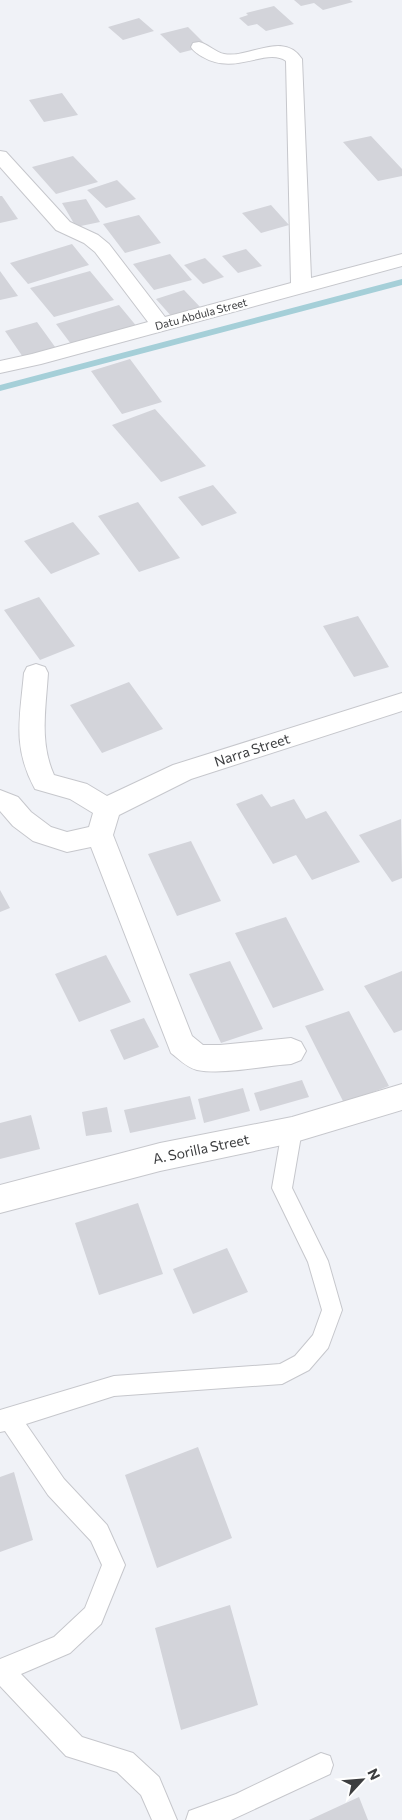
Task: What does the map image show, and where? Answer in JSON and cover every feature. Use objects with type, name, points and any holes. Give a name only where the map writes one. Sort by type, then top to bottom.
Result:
[{"type":"street","points":[[199,48],[224,59],[279,50],[289,53],[294,59],[301,286]]},
{"type":"street","points":[[0,156],[64,226],[91,239],[102,248],[160,325]]},
{"type":"street","name":"Datu Abdula Street","points":[[0,367],[34,360],[402,260]]},
{"type":"street","points":[[36,673],[32,740],[36,764],[44,782]]},
{"type":"street","name":"Narra Street","points":[[5,802],[22,819],[42,834],[67,842],[103,822],[128,797],[182,772],[402,702]]},
{"type":"street","points":[[5,802],[44,782],[78,791],[103,822],[181,1044],[196,1057],[220,1058],[291,1051]]},
{"type":"street","name":"A. Sorilla Street","points":[[0,1199],[160,1157],[292,1130],[402,1097]]},
{"type":"lane","points":[[165,1820],[150,1786],[124,1762],[75,1747],[1,1671],[62,1645],[93,1616],[114,1565],[99,1533],[56,1487],[5,1420],[114,1386],[282,1374],[302,1363],[321,1341],[332,1310],[318,1261],[282,1188],[292,1130]]},
{"type":"lane","points":[[198,1820],[241,1804],[321,1765]]},
{"type":"building","points":[[294,0],[350,0],[353,2],[323,10],[314,3],[301,6]]},
{"type":"building","points":[[274,6],[294,24],[266,31],[257,24],[248,26],[239,18],[248,15],[246,13]]},
{"type":"building","points":[[139,18],[154,31],[123,40],[108,27]]},
{"type":"building","points":[[188,27],[207,46],[180,53],[160,34]]},
{"type":"building","points":[[62,93],[78,115],[44,122],[29,100]]},
{"type":"building","points":[[371,136],[402,169],[402,176],[378,181],[343,142]]},
{"type":"building","points":[[73,156],[98,182],[56,194],[32,167]]},
{"type":"building","points":[[117,180],[136,199],[106,208],[87,190]]},
{"type":"building","points":[[0,196],[2,196],[18,219],[0,223]]},
{"type":"building","points":[[86,199],[100,222],[76,227],[62,203]]},
{"type":"building","points":[[271,205],[289,225],[261,233],[242,213]]},
{"type":"building","points":[[139,215],[161,243],[125,253],[103,224]]},
{"type":"building","points":[[72,244],[89,265],[28,284],[10,263]]},
{"type":"building","points":[[246,249],[262,266],[238,273],[222,256]]},
{"type":"building","points":[[170,254],[192,280],[154,290],[133,264]]},
{"type":"building","points":[[205,258],[224,277],[203,284],[184,265]]},
{"type":"building","points":[[0,271],[18,296],[0,300]]},
{"type":"building","points":[[90,271],[114,300],[54,317],[30,288]]},
{"type":"building","points":[[184,290],[201,308],[172,317],[156,299]]},
{"type":"building","points":[[119,305],[138,328],[74,348],[56,324]]},
{"type":"building","points":[[37,322],[58,351],[25,360],[5,331]]},
{"type":"building","points":[[130,359],[162,402],[122,414],[91,371]]},
{"type":"building","points":[[155,409],[206,466],[161,482],[112,425]]},
{"type":"building","points":[[213,485],[237,513],[202,526],[178,497]]},
{"type":"building","points":[[138,502],[180,558],[139,572],[98,516]]},
{"type":"building","points":[[73,522],[100,554],[51,574],[24,541]]},
{"type":"building","points":[[39,597],[75,646],[40,660],[4,610]]},
{"type":"building","points":[[358,616],[389,667],[354,677],[323,626]]},
{"type":"building","points":[[129,682],[163,729],[102,753],[70,705]]},
{"type":"building","points":[[262,794],[271,807],[294,799],[306,819],[326,811],[360,862],[312,880],[296,855],[273,864],[236,804]]},
{"type":"building","points":[[401,819],[402,878],[392,882],[359,835]]},
{"type":"building","points":[[191,841],[221,901],[177,916],[148,854]]},
{"type":"building","points":[[0,890],[10,908],[0,912]]},
{"type":"building","points":[[286,917],[324,990],[273,1008],[235,933]]},
{"type":"building","points":[[106,955],[131,1002],[79,1022],[55,974]]},
{"type":"building","points":[[230,961],[263,1029],[221,1043],[189,974]]},
{"type":"building","points":[[402,971],[402,1030],[394,1033],[364,986]]},
{"type":"building","points":[[349,1011],[389,1086],[344,1103],[305,1026]]},
{"type":"building","points":[[144,1018],[159,1047],[124,1060],[110,1030]]},
{"type":"building","points":[[302,1080],[309,1097],[260,1111],[254,1093]]},
{"type":"building","points":[[243,1088],[250,1111],[204,1123],[198,1099]]},
{"type":"building","points":[[190,1096],[196,1119],[130,1133],[124,1110]]},
{"type":"building","points":[[107,1107],[112,1132],[86,1136],[82,1112]]},
{"type":"building","points":[[31,1115],[40,1149],[0,1159],[0,1123]]},
{"type":"building","points":[[138,1203],[163,1274],[99,1295],[75,1223]]},
{"type":"building","points":[[227,1248],[248,1292],[193,1314],[173,1269]]},
{"type":"building","points":[[198,1447],[232,1538],[157,1568],[125,1475]]},
{"type":"building","points":[[14,1472],[33,1540],[0,1552],[0,1477]]},
{"type":"building","points":[[230,1605],[258,1705],[181,1730],[155,1628]]},
{"type":"building","points":[[359,1797],[368,1820],[309,1820]]},
{"type":"waterway","points":[[0,388],[402,282]]}]
